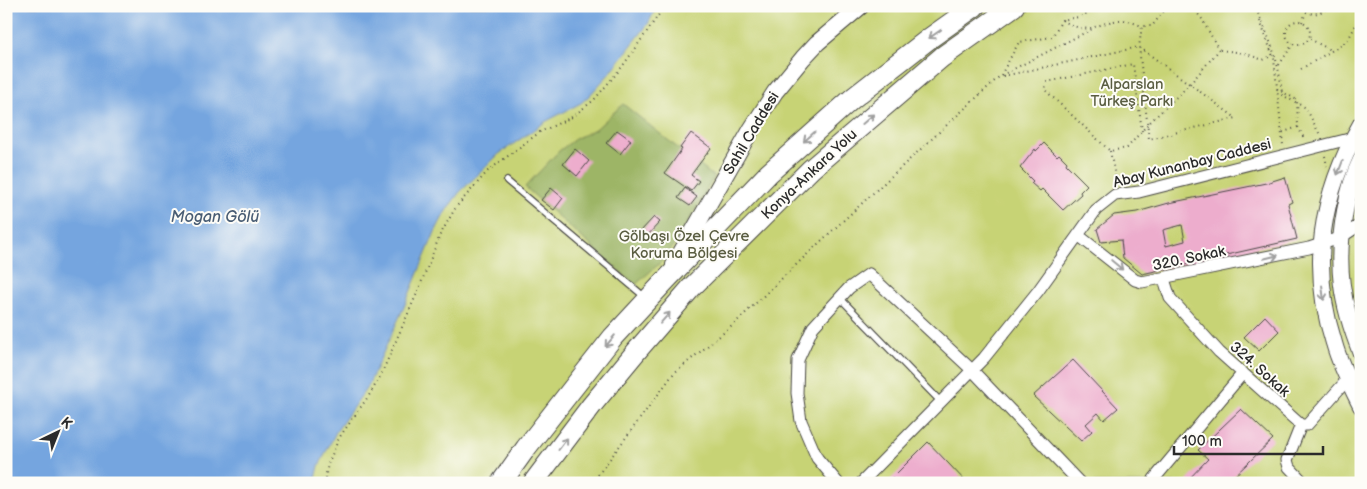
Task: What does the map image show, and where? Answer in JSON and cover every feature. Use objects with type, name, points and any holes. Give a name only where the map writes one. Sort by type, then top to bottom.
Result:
[{"type":"highway","points":[[501,483],[583,373],[647,300],[769,173],[832,116],[930,38],[975,6]]},
{"type":"highway","name":"Konya-Ankara Yolu","points":[[533,483],[628,360],[691,288],[804,176],[880,109],[942,57],[1014,6]]},
{"type":"street","name":"Sahil Caddesi","points":[[666,280],[752,128],[775,92],[817,43],[861,6]]},
{"type":"street","points":[[1361,124],[1357,141],[1339,168],[1330,196],[1320,244],[1326,314],[1334,344],[1361,406]]},
{"type":"street","name":"Abay Kunanbay Caddesi","points":[[861,483],[984,358],[1038,291],[1096,210],[1115,194],[1139,192],[1310,148],[1357,141]]},
{"type":"street","points":[[1361,160],[1348,198],[1340,238],[1340,271],[1344,304],[1361,353]]},
{"type":"street","name":"320. Sokak","points":[[1078,235],[1135,280],[1142,282],[1267,258],[1320,244],[1340,238],[1361,224]]},
{"type":"street","points":[[838,483],[817,458],[801,421],[797,393],[798,360],[813,327],[849,288],[869,274],[972,370],[1080,483]]},
{"type":"street","name":"324. Sokak","points":[[1164,279],[1170,298],[1219,352],[1301,426]]},
{"type":"street","points":[[1152,483],[1242,374]]},
{"type":"street","points":[[1304,483],[1289,467],[1287,460],[1301,426],[1307,425],[1348,379]]},
{"type":"lane","points":[[507,181],[647,300]]},
{"type":"lane","points":[[840,298],[941,402]]},
{"type":"path","points":[[324,483],[328,464],[339,438],[380,377],[440,236],[456,207],[488,171],[540,132],[572,117],[594,100],[622,67],[665,6]]},
{"type":"path","points":[[1000,76],[1019,42],[1052,37],[1062,20],[1084,16],[1092,6]]},
{"type":"path","points":[[592,483],[674,373],[732,326],[1000,76],[1092,29],[1121,20],[1142,26],[1152,26],[1168,6]]},
{"type":"path","points":[[1195,6],[1193,8],[1202,19],[1219,50]]},
{"type":"path","points":[[1251,6],[1256,9],[1269,36],[1278,65],[1282,92]]},
{"type":"path","points":[[1298,6],[1306,12],[1319,13],[1330,6]]},
{"type":"path","points":[[1256,9],[1273,55],[1284,155]]},
{"type":"path","points":[[1302,22],[1306,12]]},
{"type":"path","points":[[1301,69],[1332,51],[1349,38],[1361,15]]},
{"type":"path","points":[[1062,20],[1075,28],[1092,29]]},
{"type":"path","points":[[1294,22],[1302,22],[1306,24],[1310,31],[1309,39],[1304,44],[1293,44],[1287,38],[1286,30],[1294,22]]},
{"type":"path","points":[[1000,76],[1139,47],[1236,118],[1148,139],[1139,47],[1142,26]]},
{"type":"path","points":[[1309,39],[1332,51]]},
{"type":"path","points":[[1275,70],[1293,44]]},
{"type":"path","points":[[1219,50],[1244,53],[1263,60],[1273,55]]},
{"type":"path","points":[[1110,151],[1127,148],[1147,125],[1189,85],[1219,50]]},
{"type":"path","points":[[1118,194],[1110,151],[1045,90],[1047,82],[1133,64],[1142,131]]},
{"type":"path","points":[[1277,89],[1297,100],[1298,127],[1310,148]]},
{"type":"path","points":[[1297,103],[1306,108],[1322,137]]},
{"type":"path","points":[[1281,134],[1298,127]]},
{"type":"green space","name":"Gölbaşı Özel Çevre Koruma Bölgesi","points":[[6,6],[1361,6],[1361,483],[6,483]]},
{"type":"green space","points":[[623,104],[714,177],[676,243],[661,262],[635,285],[525,187],[559,151],[575,139],[597,128]]},
{"type":"water","name":"Mogan Gölü","points":[[6,6],[657,6],[648,24],[610,73],[589,96],[581,103],[545,122],[499,154],[459,193],[446,211],[368,386],[336,432],[319,466],[315,483],[6,483]]},
{"type":"building","points":[[617,130],[631,140],[620,154],[606,143]]},
{"type":"building","points":[[691,133],[711,148],[691,175],[699,181],[691,191],[665,173]]},
{"type":"building","points":[[1044,143],[1057,156],[1059,154],[1067,162],[1066,164],[1087,185],[1080,192],[1081,194],[1063,210],[1042,189],[1040,191],[1031,183],[1033,181],[1020,168],[1035,149],[1036,151]]},
{"type":"building","points":[[575,149],[589,161],[577,176],[563,164]]},
{"type":"building","points":[[1285,177],[1292,202],[1288,204],[1297,239],[1142,274],[1123,258],[1121,240],[1101,242],[1097,229],[1114,215],[1137,212],[1169,203],[1266,183]],"holes":[[[1182,225],[1185,241],[1166,246],[1163,230]]]},
{"type":"building","points":[[551,188],[563,198],[554,210],[541,200]]},
{"type":"building","points":[[685,188],[697,197],[690,206],[678,198]]},
{"type":"building","points":[[654,217],[660,222],[645,238],[639,233]]},
{"type":"building","points":[[1265,316],[1279,331],[1259,351],[1244,337]]},
{"type":"building","points":[[1073,360],[1118,408],[1104,420],[1098,413],[1086,424],[1092,431],[1081,441],[1033,396]]},
{"type":"building","points":[[1241,409],[1273,439],[1227,483],[1185,483],[1208,459],[1198,450]]},
{"type":"building","points":[[928,442],[967,483],[887,483]]},
{"type":"park label","name":"Alparslan Türkeş Parkı","points":[[1132,92]]}]
